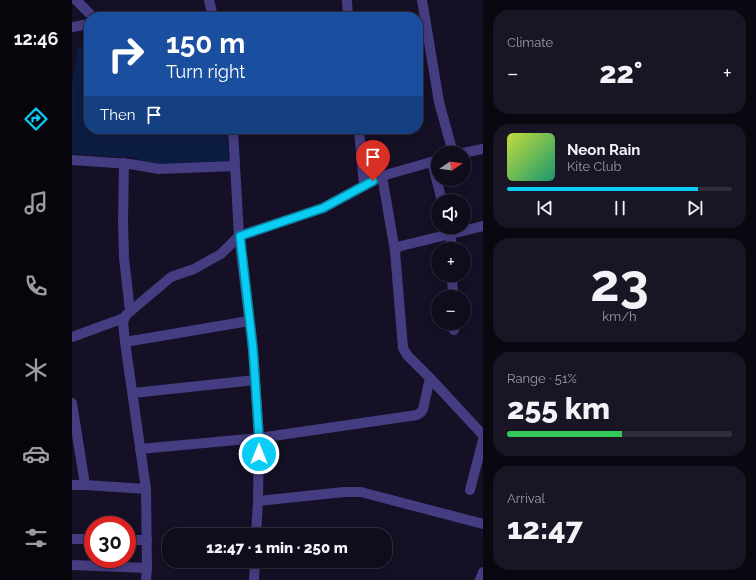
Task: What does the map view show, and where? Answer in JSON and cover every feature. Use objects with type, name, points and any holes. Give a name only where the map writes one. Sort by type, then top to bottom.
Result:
[{"type":"street","points":[[76,0],[88,12]]},
{"type":"street","points":[[209,0],[212,12]]},
{"type":"street","points":[[347,0],[348,12]]},
{"type":"street","points":[[422,0],[439,102],[451,146]]},
{"type":"street","points":[[72,27],[84,25]]},
{"type":"street","points":[[233,134],[240,236],[255,380],[259,438],[256,528]]},
{"type":"street","points":[[359,134],[364,186]]},
{"type":"street","points":[[471,151],[483,149]]},
{"type":"street","points":[[72,160],[124,164],[159,169],[235,166]]},
{"type":"street","points":[[72,337],[127,314],[171,277],[194,268],[221,254],[240,236],[323,208],[382,176],[431,162]]},
{"type":"street","points":[[124,164],[123,222],[127,314],[125,342],[146,489],[146,580]]},
{"type":"street","points":[[382,176],[395,251],[403,348],[407,355],[483,435]]},
{"type":"street","points":[[471,227],[483,226]]},
{"type":"street","points":[[395,251],[401,246],[438,234]]},
{"type":"street","points":[[125,342],[249,321]]},
{"type":"street","points":[[140,449],[259,438],[417,415],[424,409],[430,378]]},
{"type":"street","points":[[133,393],[255,380]]},
{"type":"street","points":[[72,404],[86,485]]},
{"type":"street","points":[[470,490],[483,440]]},
{"type":"street","points":[[72,485],[146,489]]},
{"type":"street","points":[[258,500],[344,492],[361,492],[483,524]]},
{"type":"street","points":[[72,539],[84,539]]},
{"type":"street","points":[[136,540],[147,540]]},
{"type":"street","points":[[72,565],[147,568]]},
{"type":"street","points":[[254,580],[255,568]]},
{"type":"street","points":[[480,580],[483,572]]},
{"type":"water","points":[[84,46],[84,134],[227,134],[229,165],[145,166],[137,158],[72,154],[72,85],[78,47]]},
{"type":"route","points":[[259,454],[253,349],[240,236],[323,208],[373,181]]}]
